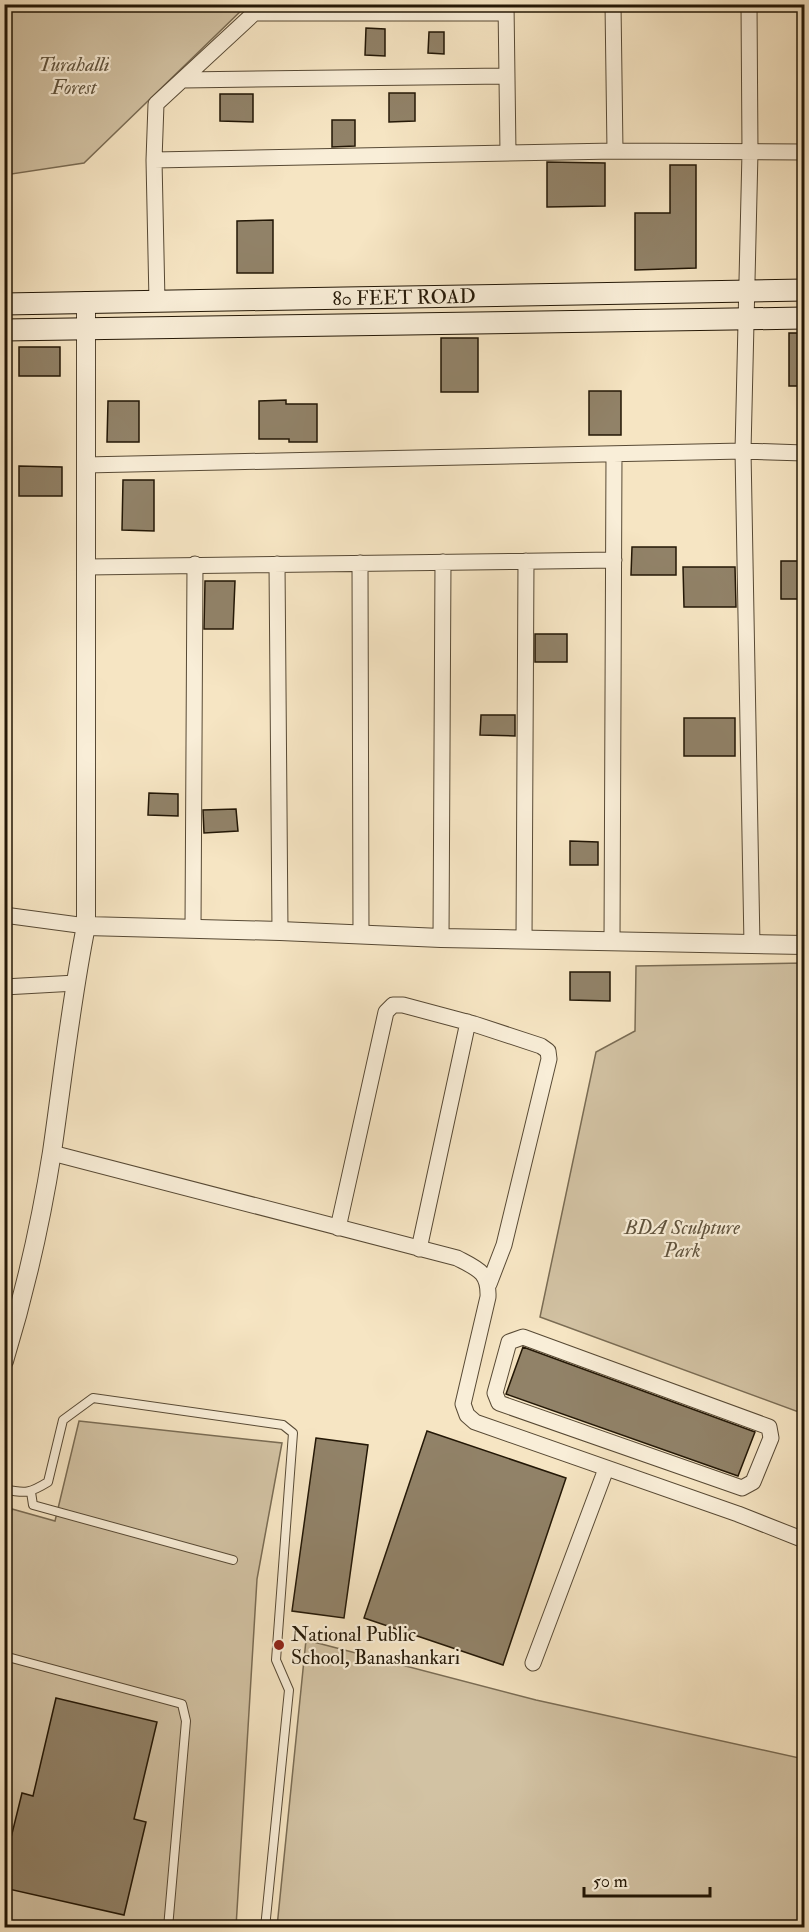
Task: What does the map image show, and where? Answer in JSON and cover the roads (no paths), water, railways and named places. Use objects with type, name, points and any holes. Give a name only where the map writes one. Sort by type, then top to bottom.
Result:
[{"type":"main road","name":"80 FEET ROAD","points":[[4,304],[804,290]]},
{"type":"main road","name":"80 FEET ROAD","points":[[4,330],[804,318]]},
{"type":"street","points":[[613,4],[615,151]]},
{"type":"street","points":[[749,4],[750,152],[743,451],[752,945]]},
{"type":"street","points":[[156,301],[154,160],[156,104],[260,9],[506,9],[508,153]]},
{"type":"street","points":[[183,80],[506,76]]},
{"type":"street","points":[[154,160],[615,151],[804,152]]},
{"type":"street","points":[[4,1361],[38,1230],[52,1153],[76,979],[86,926],[86,301]]},
{"type":"street","points":[[85,465],[743,451],[804,453]]},
{"type":"street","points":[[612,941],[614,455]]},
{"type":"street","points":[[87,567],[614,560]]},
{"type":"street","points":[[524,939],[526,561]]},
{"type":"street","points":[[441,938],[443,562]]},
{"type":"street","points":[[360,563],[361,935]]},
{"type":"street","points":[[193,928],[195,564]]},
{"type":"street","points":[[278,564],[280,931]]},
{"type":"street","points":[[4,915],[86,926],[441,938],[804,945]]},
{"type":"street","points":[[4,987],[76,979]]},
{"type":"street","points":[[338,1228],[386,1012],[393,1005],[403,1005],[468,1022],[541,1046],[548,1052],[549,1059],[504,1245],[489,1284],[488,1298],[463,1404],[467,1415],[475,1422],[804,1540]]},
{"type":"street","points":[[419,1249],[468,1022]]},
{"type":"street","points":[[52,1153],[457,1258],[481,1271],[489,1284]]},
{"type":"street","points":[[524,1337],[770,1427],[771,1438],[753,1482],[742,1488],[667,1462],[499,1403],[495,1393],[510,1342],[524,1337]]},
{"type":"street","points":[[658,1486],[667,1462]]},
{"type":"street","points":[[533,1663],[606,1469]]},
{"type":"lane","points":[[4,1489],[20,1493],[31,1492],[48,1482],[63,1420],[93,1398],[283,1425],[293,1433],[276,1660],[289,1690],[265,1928]]},
{"type":"lane","points":[[31,1492],[33,1505],[233,1560]]},
{"type":"lane","points":[[4,1656],[182,1704],[186,1721],[168,1928]]},
{"type":"place","name":"National Public School, Banashankari","points":[[279,1645]]},
{"type":"park label","name":"Turahalli Forest","points":[[74,76]]},
{"type":"park label","name":"BDA Sculpture Park","points":[[682,1238]]}]
